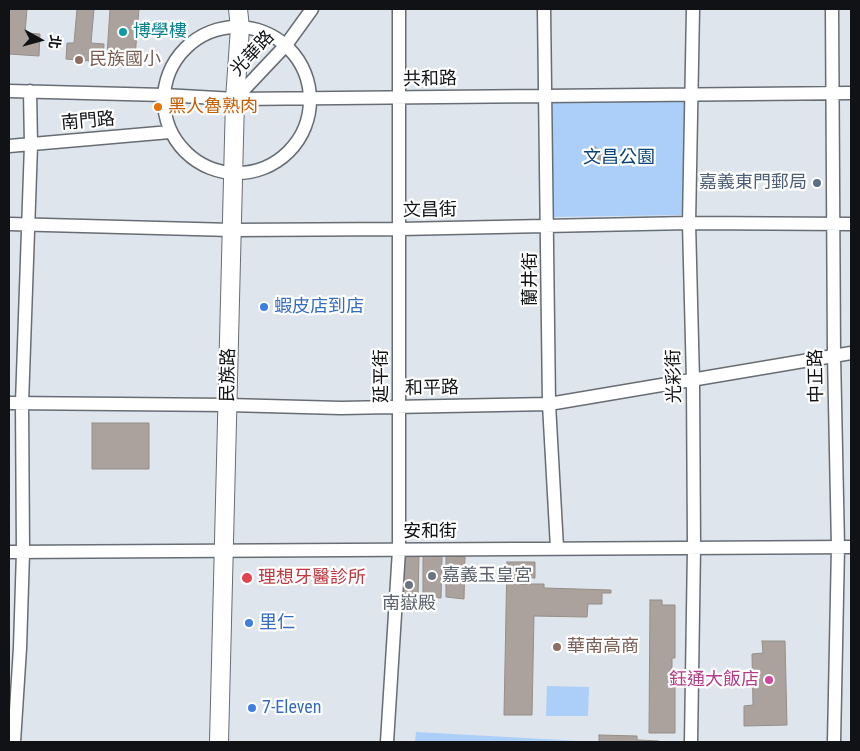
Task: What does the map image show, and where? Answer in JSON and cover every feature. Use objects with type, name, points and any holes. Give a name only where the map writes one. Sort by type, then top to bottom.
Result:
[{"type":"main road","name":"民族路","points":[[219,742],[232,230],[240,28],[238,9]]},
{"type":"street","name":"光華路","points":[[236,99],[286,45],[312,9]]},
{"type":"street","name":"延平街","points":[[387,742],[398,550],[399,9]]},
{"type":"street","name":"蘭井街","points":[[544,9],[549,404],[557,548]]},
{"type":"street","name":"光彩街","points":[[691,742],[694,548],[693,380],[689,223],[693,9]]},
{"type":"street","name":"中正路","points":[[832,9],[834,355],[838,547],[834,742]]},
{"type":"street","points":[[240,28],[258,30],[273,36],[286,45],[299,60],[307,78],[310,98],[308,121],[298,142],[282,159],[262,170],[234,173],[217,172],[198,163],[181,149],[170,132],[164,114],[164,95],[169,72],[181,53],[198,38],[219,29],[240,28]]},
{"type":"street","name":"共和路","points":[[9,91],[236,99],[851,93]]},
{"type":"street","points":[[14,742],[20,648],[23,552],[22,403],[31,145],[30,91]]},
{"type":"street","name":"南門路","points":[[9,146],[170,132]]},
{"type":"street","name":"文昌街","points":[[9,224],[232,230],[400,229],[689,223],[851,224]]},
{"type":"street","name":"和平路","points":[[9,403],[341,408],[549,404],[851,353]]},
{"type":"street","name":"安和街","points":[[9,552],[224,549],[398,550],[851,547]]},
{"type":"green space","name":"文昌公園","points":[[551,100],[685,100],[688,103],[684,207],[681,215],[552,217]]},
{"type":"green space","points":[[547,686],[589,687],[588,716],[546,716]]},
{"type":"green space","points":[[416,732],[580,741],[580,742],[415,742]]},
{"type":"building","points":[[9,9],[27,9],[25,33],[40,34],[39,56],[9,54]]},
{"type":"building","points":[[77,9],[94,9],[91,43],[104,44],[103,62],[66,59],[67,43],[74,43]]},
{"type":"building","name":"博學樓","points":[[110,9],[139,9],[135,57],[107,55]]},
{"type":"building","points":[[595,147],[608,157],[601,166],[588,156]]},
{"type":"building","points":[[92,423],[149,423],[149,469],[92,469]]},
{"type":"building","name":"南嶽殿","points":[[401,554],[419,555],[418,597],[400,595]]},
{"type":"building","name":"嘉義玉皇宮","points":[[423,555],[442,556],[441,598],[423,597]]},
{"type":"building","points":[[446,556],[465,557],[464,599],[446,597]]},
{"type":"building","points":[[507,562],[535,562],[535,578],[520,577],[520,584],[544,584],[544,588],[611,590],[611,593],[602,593],[602,604],[588,604],[587,617],[534,616],[532,715],[504,715]]},
{"type":"building","points":[[650,600],[662,600],[662,605],[675,605],[675,658],[672,658],[672,680],[675,680],[675,733],[649,733]]},
{"type":"building","name":"鈺通大飯店","points":[[762,641],[785,641],[787,725],[744,726],[744,706],[753,705],[752,654],[763,653]]},
{"type":"building","points":[[599,735],[637,736],[637,740],[659,742],[599,742]]},
{"type":"place","name":"博學樓","points":[[123,32]]},
{"type":"place","name":"民族國小","points":[[79,60]]},
{"type":"place","name":"黑人魯熟肉","points":[[158,107]]},
{"type":"place","name":"嘉義東門郵局","points":[[817,183]]},
{"type":"place","name":"蝦皮店到店","points":[[264,307]]},
{"type":"place","name":"嘉義玉皇宮","points":[[432,576]]},
{"type":"place","name":"理想牙醫診所","points":[[247,578]]},
{"type":"place","name":"南嶽殿","points":[[409,585]]},
{"type":"place","name":"里仁","points":[[249,623]]},
{"type":"place","name":"華南高商","points":[[557,647]]},
{"type":"place","name":"鈺通大飯店","points":[[769,680]]},
{"type":"place","name":"7-Eleven","points":[[252,708]]}]
